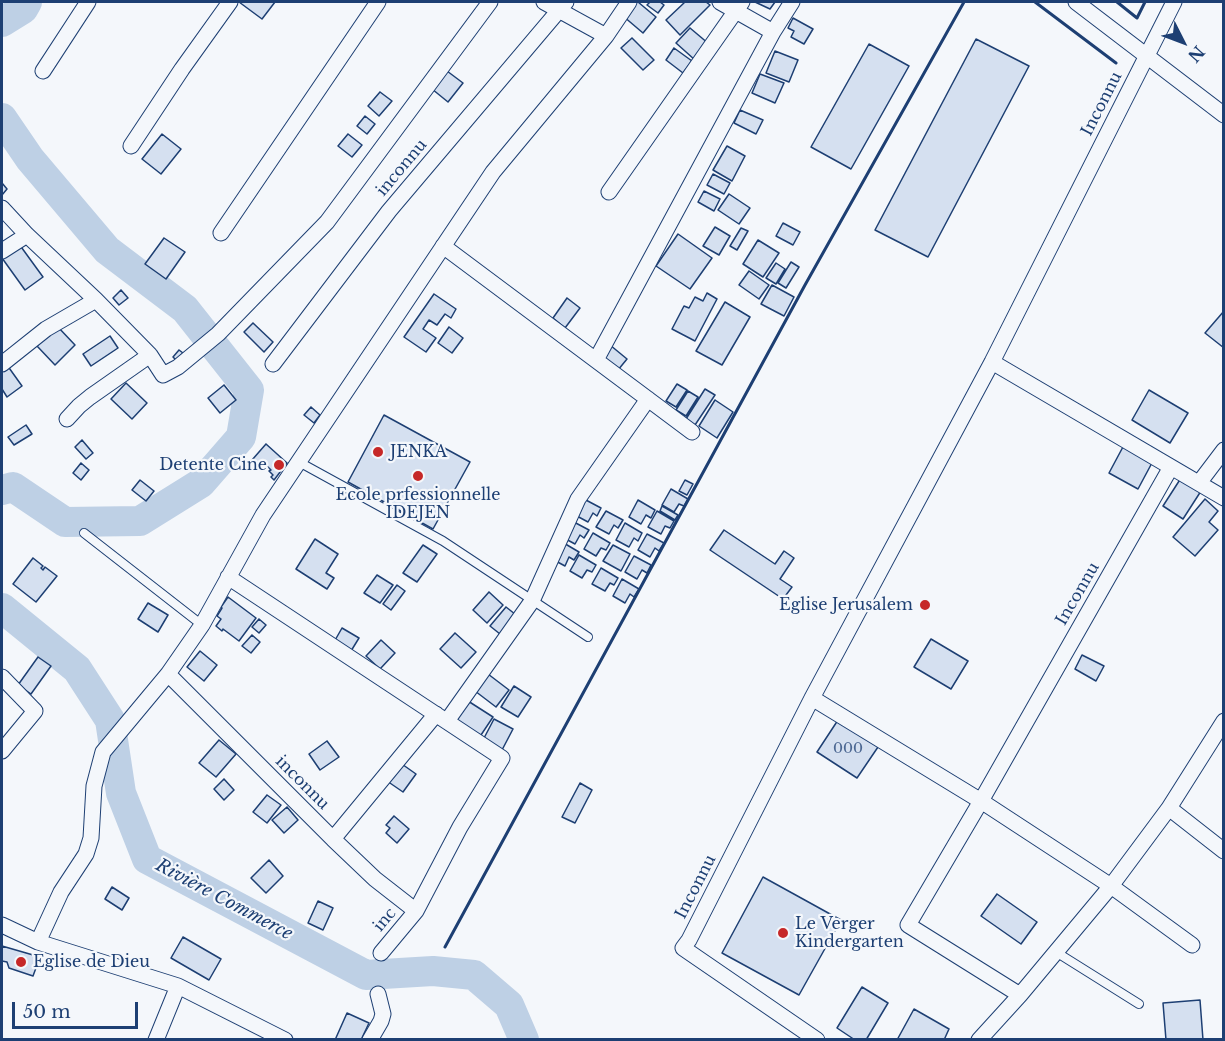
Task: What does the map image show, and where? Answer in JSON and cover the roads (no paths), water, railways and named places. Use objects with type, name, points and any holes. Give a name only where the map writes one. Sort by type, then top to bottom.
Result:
[{"type":"street","points":[[43,71],[88,2]]},
{"type":"street","points":[[131,146],[230,2]]},
{"type":"street","points":[[221,233],[378,2]]},
{"type":"street","name":"inconnu","points":[[150,355],[163,375],[178,367],[218,334],[327,222],[490,2]]},
{"type":"street","points":[[544,2],[562,6],[606,36]]},
{"type":"street","points":[[38,942],[61,892],[86,855],[91,838],[94,786],[103,752],[168,674],[202,626],[263,515],[493,172],[606,36],[629,2]]},
{"type":"street","points":[[720,2],[739,7],[773,32]]},
{"type":"street","points":[[596,360],[773,32],[792,2]]},
{"type":"street","points":[[1076,2],[1224,116]]},
{"type":"street","name":"Inconnu","points":[[817,1040],[683,948],[812,698],[992,362],[1174,2]]},
{"type":"street","name":"inconnu","points":[[273,364],[388,212],[562,6]]},
{"type":"street","points":[[609,192],[739,7]]},
{"type":"street","points":[[2,208],[150,355],[90,397],[67,419]]},
{"type":"street","points":[[2,250],[27,235]]},
{"type":"street","points":[[443,246],[692,432]]},
{"type":"street","points":[[2,364],[46,329],[96,300]]},
{"type":"street","points":[[992,362],[1224,498]]},
{"type":"street","points":[[333,839],[441,717],[532,601],[578,499],[648,399]]},
{"type":"street","points":[[1199,483],[1224,450]]},
{"type":"street","name":"Inconnu","points":[[1020,995],[908,925],[1172,467]]},
{"type":"street","points":[[228,577],[502,758],[460,827],[416,911]]},
{"type":"street","name":"inconnu","points":[[168,674],[333,839],[375,879],[416,911]]},
{"type":"street","points":[[2,677],[35,711],[2,751]]},
{"type":"street","points":[[812,698],[981,801],[1111,886],[1192,945]]},
{"type":"street","points":[[979,1040],[1020,995],[1111,886],[1169,808],[1224,722]]},
{"type":"street","points":[[1169,808],[1224,851]]},
{"type":"street","name":"inc","points":[[381,953],[416,911]]},
{"type":"street","points":[[2,925],[38,942],[178,986],[285,1040]]},
{"type":"street","points":[[156,1040],[178,986]]},
{"type":"street","points":[[370,1040],[383,1014],[378,994]]},
{"type":"lane","points":[[298,462],[443,541],[588,637]]},
{"type":"lane","points":[[84,533],[202,626]]},
{"type":"lane","points":[[1056,952],[1139,1004]]},
{"type":"waterway","name":"Rivière Commerce","points":[[2,22],[23,9],[27,2]]},
{"type":"waterway","name":"Rivière Commerce","points":[[2,118],[30,159],[107,250],[185,309],[249,390],[241,437],[201,483],[140,521],[65,522],[13,487],[2,490]]},
{"type":"waterway","name":"Rivière Commerce","points":[[2,608],[77,669],[110,720],[121,793],[147,859],[366,975],[433,971],[474,975],[509,1005],[524,1040]]},
{"type":"place","name":"JENKA","points":[[378,452]]},
{"type":"place","name":"Detente Cine","points":[[279,465]]},
{"type":"place","name":"Ecole prfessionnelle IDEJEN","points":[[418,476]]},
{"type":"place","name":"Eglise Jerusalem","points":[[925,605]]},
{"type":"place","name":"Le Verger Kindergarten","points":[[783,933]]},
{"type":"place","name":"Eglise de Dieu","points":[[21,962]]}]
